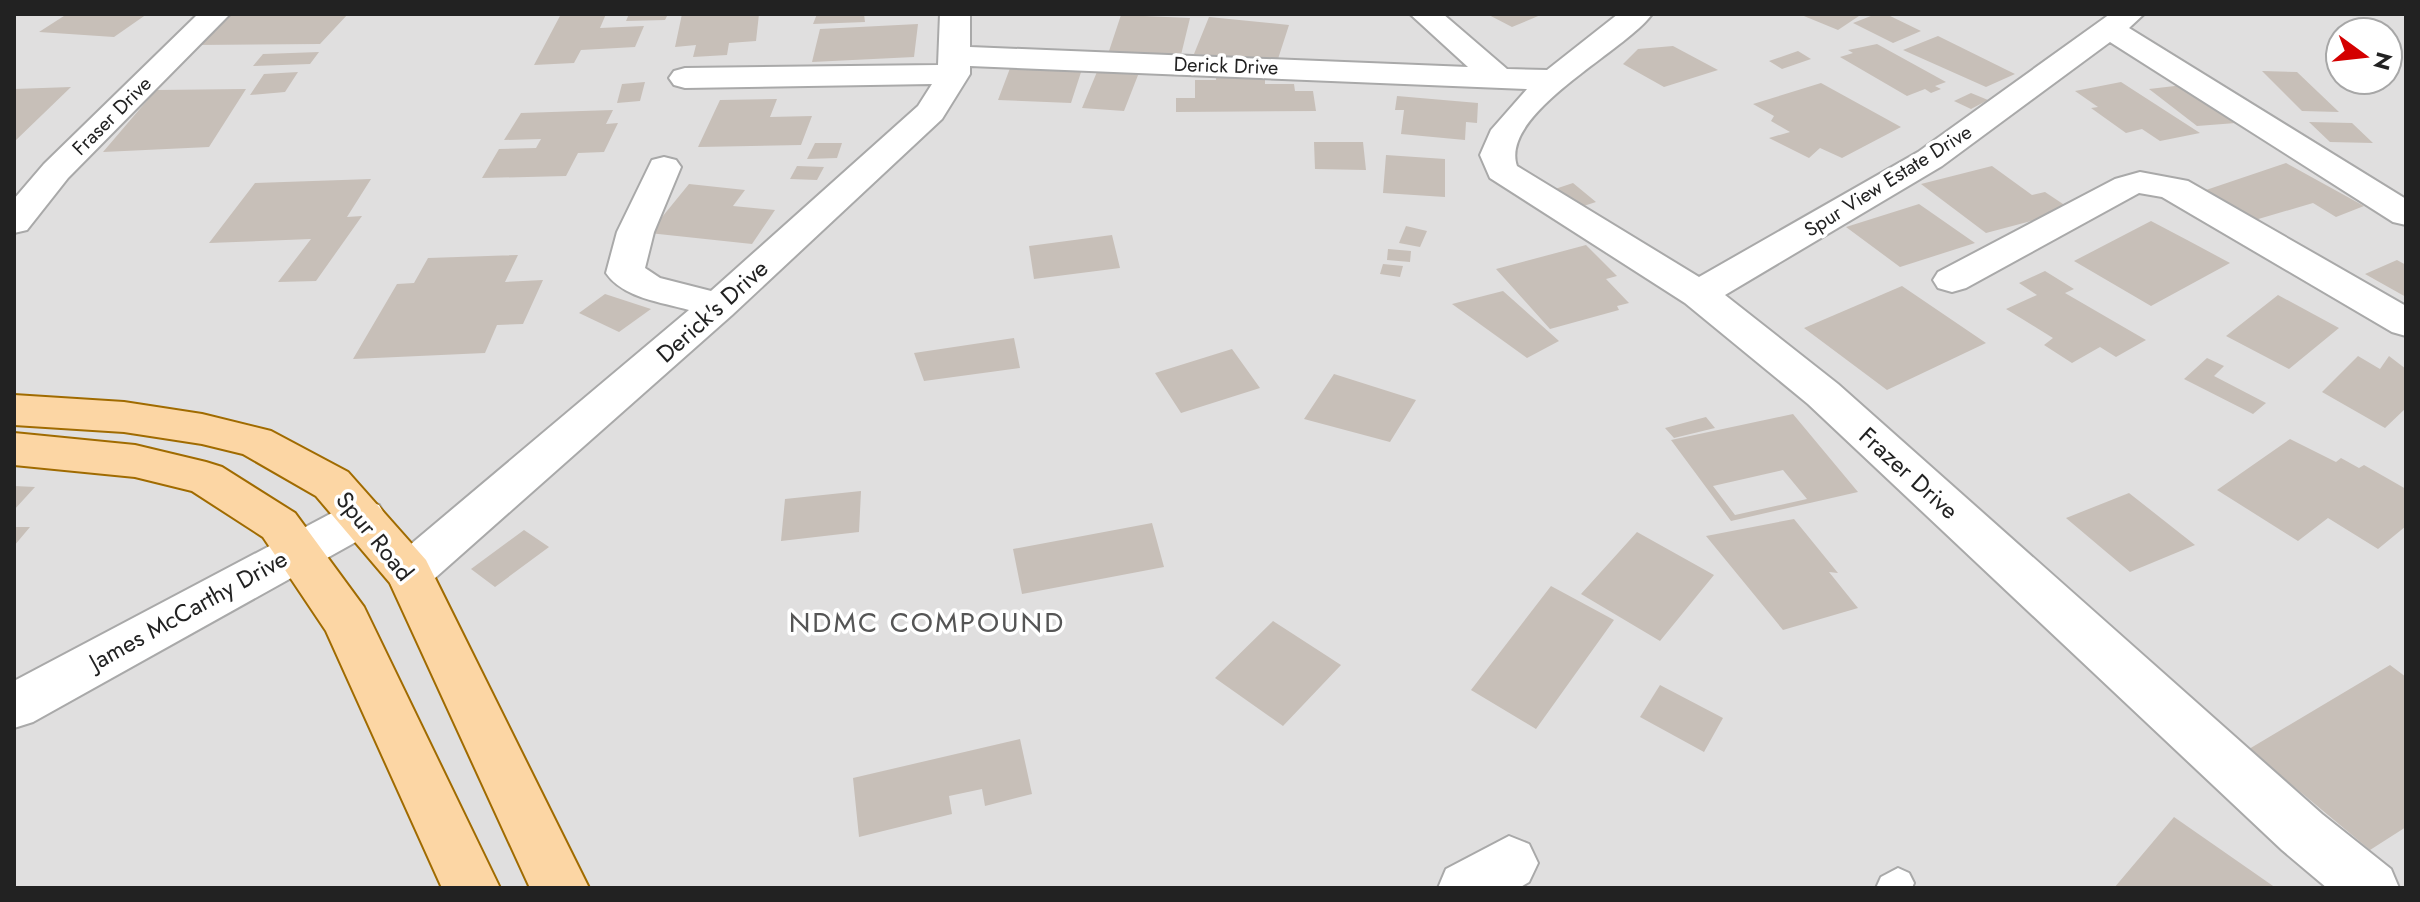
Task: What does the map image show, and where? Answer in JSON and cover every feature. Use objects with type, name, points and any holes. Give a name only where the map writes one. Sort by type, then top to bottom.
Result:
[{"type":"main road","name":"Spur Road","points":[[14,410],[124,417],[202,429],[256,442],[332,484],[409,573],[560,888]]},
{"type":"main road","points":[[14,449],[135,461],[206,478],[279,525],[346,621],[471,888]]},
{"type":"street","name":"Fraser Drive","points":[[14,222],[56,171],[215,14]]},
{"type":"street","points":[[954,65],[955,14]]},
{"type":"street","points":[[1425,14],[1498,77]]},
{"type":"street","points":[[1552,80],[1637,14]]},
{"type":"street","name":"Spur View Estate Drive","points":[[1699,294],[1930,159],[2120,22],[2182,72],[2320,163],[2406,214]]},
{"type":"street","name":"Derick Drive","points":[[685,78],[954,65],[1552,80]]},
{"type":"street","name":"Derick's Drive","points":[[409,573],[718,306],[930,112],[954,65]]},
{"type":"street","name":"Frazer Drive","points":[[1552,80],[1502,137],[1497,155],[1502,171],[1699,294],[1823,394],[2302,832],[2370,888]]},
{"type":"street","points":[[664,167],[656,192],[626,252],[625,273],[646,286],[718,306]]},
{"type":"street","points":[[1952,280],[2127,186],[2139,181],[2155,182],[2175,189],[2406,323]]},
{"type":"street","name":"James McCarthy Drive","points":[[14,706],[363,517]]},
{"type":"shaded area","points":[[14,14],[2406,14],[2406,888],[14,888]]},
{"type":"building","points":[[67,14],[147,14],[114,37],[39,32]]},
{"type":"building","points":[[227,14],[348,14],[320,44],[194,45]]},
{"type":"building","points":[[561,14],[606,14],[600,28],[644,26],[635,47],[581,50],[574,63],[534,65]]},
{"type":"building","points":[[629,14],[668,14],[665,20],[626,21]]},
{"type":"building","points":[[682,14],[759,14],[756,41],[729,43],[727,55],[693,57],[696,45],[675,47]]},
{"type":"building","points":[[817,14],[864,14],[865,22],[813,24]]},
{"type":"building","points":[[1487,14],[1543,14],[1512,27]]},
{"type":"building","points":[[1799,14],[1862,14],[1838,30]]},
{"type":"building","points":[[1876,14],[1886,14],[1921,31],[1893,43],[1853,23]]},
{"type":"building","points":[[1121,15],[1190,18],[1181,55],[1109,51]]},
{"type":"building","points":[[1209,17],[1289,25],[1277,62],[1194,54]]},
{"type":"building","points":[[918,24],[914,57],[812,62],[820,29]]},
{"type":"building","points":[[1938,36],[2015,74],[1986,87],[1903,50]]},
{"type":"building","points":[[1877,44],[1946,82],[1935,86],[1941,89],[1931,93],[1925,89],[1907,96],[1840,57],[1853,53],[1848,50]]},
{"type":"building","points":[[1673,46],[1718,70],[1664,87],[1623,64],[1638,49]]},
{"type":"building","points":[[1798,51],[1811,59],[1782,69],[1769,61]]},
{"type":"building","points":[[319,52],[310,64],[253,66],[263,54]]},
{"type":"building","points":[[1012,63],[1083,66],[1071,103],[998,100]]},
{"type":"building","points":[[1099,67],[1140,70],[1124,111],[1082,108]]},
{"type":"building","points":[[2262,71],[2297,72],[2339,112],[2302,111]]},
{"type":"building","points":[[298,72],[285,92],[250,95],[264,74]]},
{"type":"building","points":[[1216,73],[1265,73],[1265,84],[1294,84],[1295,91],[1313,91],[1316,111],[1176,112],[1176,98],[1195,98],[1195,80],[1216,80]]},
{"type":"building","points":[[645,82],[640,101],[617,103],[622,84]]},
{"type":"building","points":[[2121,82],[2200,133],[2160,141],[2142,129],[2126,133],[2091,108],[2098,107],[2075,91]]},
{"type":"building","points":[[1821,83],[1901,127],[1842,158],[1820,148],[1809,158],[1769,138],[1790,132],[1771,121],[1774,116],[1753,104]]},
{"type":"building","points":[[2192,84],[2236,123],[2197,126],[2149,89]]},
{"type":"building","points":[[71,87],[14,142],[14,89]]},
{"type":"building","points":[[246,89],[209,147],[103,152],[156,90]]},
{"type":"building","points":[[1971,93],[1988,100],[1971,109],[1954,101]]},
{"type":"building","points":[[1397,96],[1478,103],[1477,123],[1466,122],[1465,140],[1401,134],[1404,110],[1395,110]]},
{"type":"building","points":[[777,99],[770,117],[812,116],[801,145],[698,147],[720,100]]},
{"type":"building","points":[[613,110],[606,124],[618,123],[604,152],[578,153],[566,176],[482,178],[499,149],[536,148],[541,139],[504,140],[521,113]]},
{"type":"building","points":[[2309,122],[2352,123],[2373,143],[2330,142]]},
{"type":"building","points":[[1314,142],[1363,142],[1366,170],[1315,169]]},
{"type":"building","points":[[815,143],[842,143],[837,158],[807,159]]},
{"type":"building","points":[[1386,155],[1445,159],[1445,197],[1383,193]]},
{"type":"building","points":[[2286,163],[2364,206],[2336,217],[2313,203],[2255,220],[2206,190]]},
{"type":"building","points":[[797,166],[824,167],[817,180],[790,179]]},
{"type":"building","points":[[1992,166],[2032,195],[2045,192],[2072,210],[1986,233],[1921,184]]},
{"type":"building","points":[[371,179],[347,217],[362,216],[316,281],[278,282],[311,239],[209,243],[255,183]]},
{"type":"building","points":[[1573,183],[1596,202],[1571,210],[1549,191]]},
{"type":"building","points":[[689,184],[745,190],[733,206],[775,210],[752,244],[649,233]]},
{"type":"building","points":[[1919,204],[1975,243],[1900,267],[1846,227]]},
{"type":"building","points":[[2151,221],[2230,263],[2151,306],[2074,261]]},
{"type":"building","points":[[1406,226],[1427,231],[1420,247],[1399,243]]},
{"type":"building","points":[[1112,235],[1120,268],[1034,279],[1029,246]]},
{"type":"building","points":[[1586,245],[1617,276],[1606,279],[1629,303],[1617,306],[1619,310],[1550,329],[1496,269]]},
{"type":"building","points":[[1388,249],[1411,251],[1410,262],[1387,260]]},
{"type":"building","points":[[518,255],[505,282],[543,280],[523,324],[497,325],[485,353],[353,359],[397,284],[414,283],[428,258]]},
{"type":"building","points":[[2397,260],[2406,265],[2406,297],[2365,274]]},
{"type":"building","points":[[1383,264],[1403,266],[1400,277],[1380,274]]},
{"type":"building","points":[[2045,271],[2074,289],[2065,293],[2146,340],[2116,357],[2100,347],[2072,363],[2044,345],[2053,338],[2006,309],[2037,295],[2019,283]]},
{"type":"building","points":[[1902,286],[1986,343],[1887,390],[1804,328]]},
{"type":"building","points":[[1503,291],[1559,341],[1527,358],[1452,304]]},
{"type":"building","points":[[605,294],[651,309],[619,332],[579,313]]},
{"type":"building","points":[[2278,295],[2339,328],[2289,369],[2226,336]]},
{"type":"building","points":[[1014,338],[1020,368],[924,381],[914,353]]},
{"type":"building","points":[[1232,349],[1260,388],[1181,413],[1155,373]]},
{"type":"building","points":[[2358,356],[2380,369],[2389,356],[2406,369],[2406,408],[2385,428],[2322,392]]},
{"type":"building","points":[[2207,358],[2224,366],[2214,376],[2266,403],[2253,414],[2184,379]]},
{"type":"building","points":[[1334,374],[1416,400],[1390,442],[1304,419]]},
{"type":"building","points":[[1793,414],[1858,492],[1731,521],[1671,440]],"holes":[[[1783,470],[1807,499],[1735,515],[1713,486]]]},
{"type":"building","points":[[1706,417],[1715,428],[1674,438],[1665,428]]},
{"type":"building","points":[[2290,439],[2336,462],[2341,458],[2359,468],[2364,465],[2406,489],[2406,526],[2378,549],[2328,518],[2298,541],[2217,490]]},
{"type":"building","points":[[14,486],[35,487],[14,510]]},
{"type":"building","points":[[861,491],[859,532],[781,541],[785,499]]},
{"type":"building","points":[[2129,493],[2195,545],[2130,572],[2066,518]]},
{"type":"building","points":[[1794,519],[1838,573],[1829,572],[1858,608],[1783,630],[1706,536]]},
{"type":"building","points":[[1152,523],[1164,567],[1022,594],[1013,549]]},
{"type":"building","points":[[14,527],[30,527],[14,546]]},
{"type":"building","points":[[524,530],[549,547],[495,587],[471,569]]},
{"type":"building","points":[[1637,532],[1714,575],[1660,641],[1581,594]]},
{"type":"building","points":[[1551,586],[1614,620],[1536,729],[1471,690]]},
{"type":"building","points":[[1273,621],[1341,665],[1283,726],[1215,678]]},
{"type":"building","points":[[2390,665],[2406,677],[2406,827],[2370,850],[2249,749]]},
{"type":"building","points":[[1660,685],[1723,718],[1704,752],[1640,717]]},
{"type":"building","points":[[1020,739],[1032,794],[985,806],[982,789],[949,796],[952,814],[859,837],[853,778]]},
{"type":"building","points":[[2174,817],[2276,888],[2114,888]]},
{"type":"district","name":"NDMC COMPOUND","points":[[927,622]]}]
